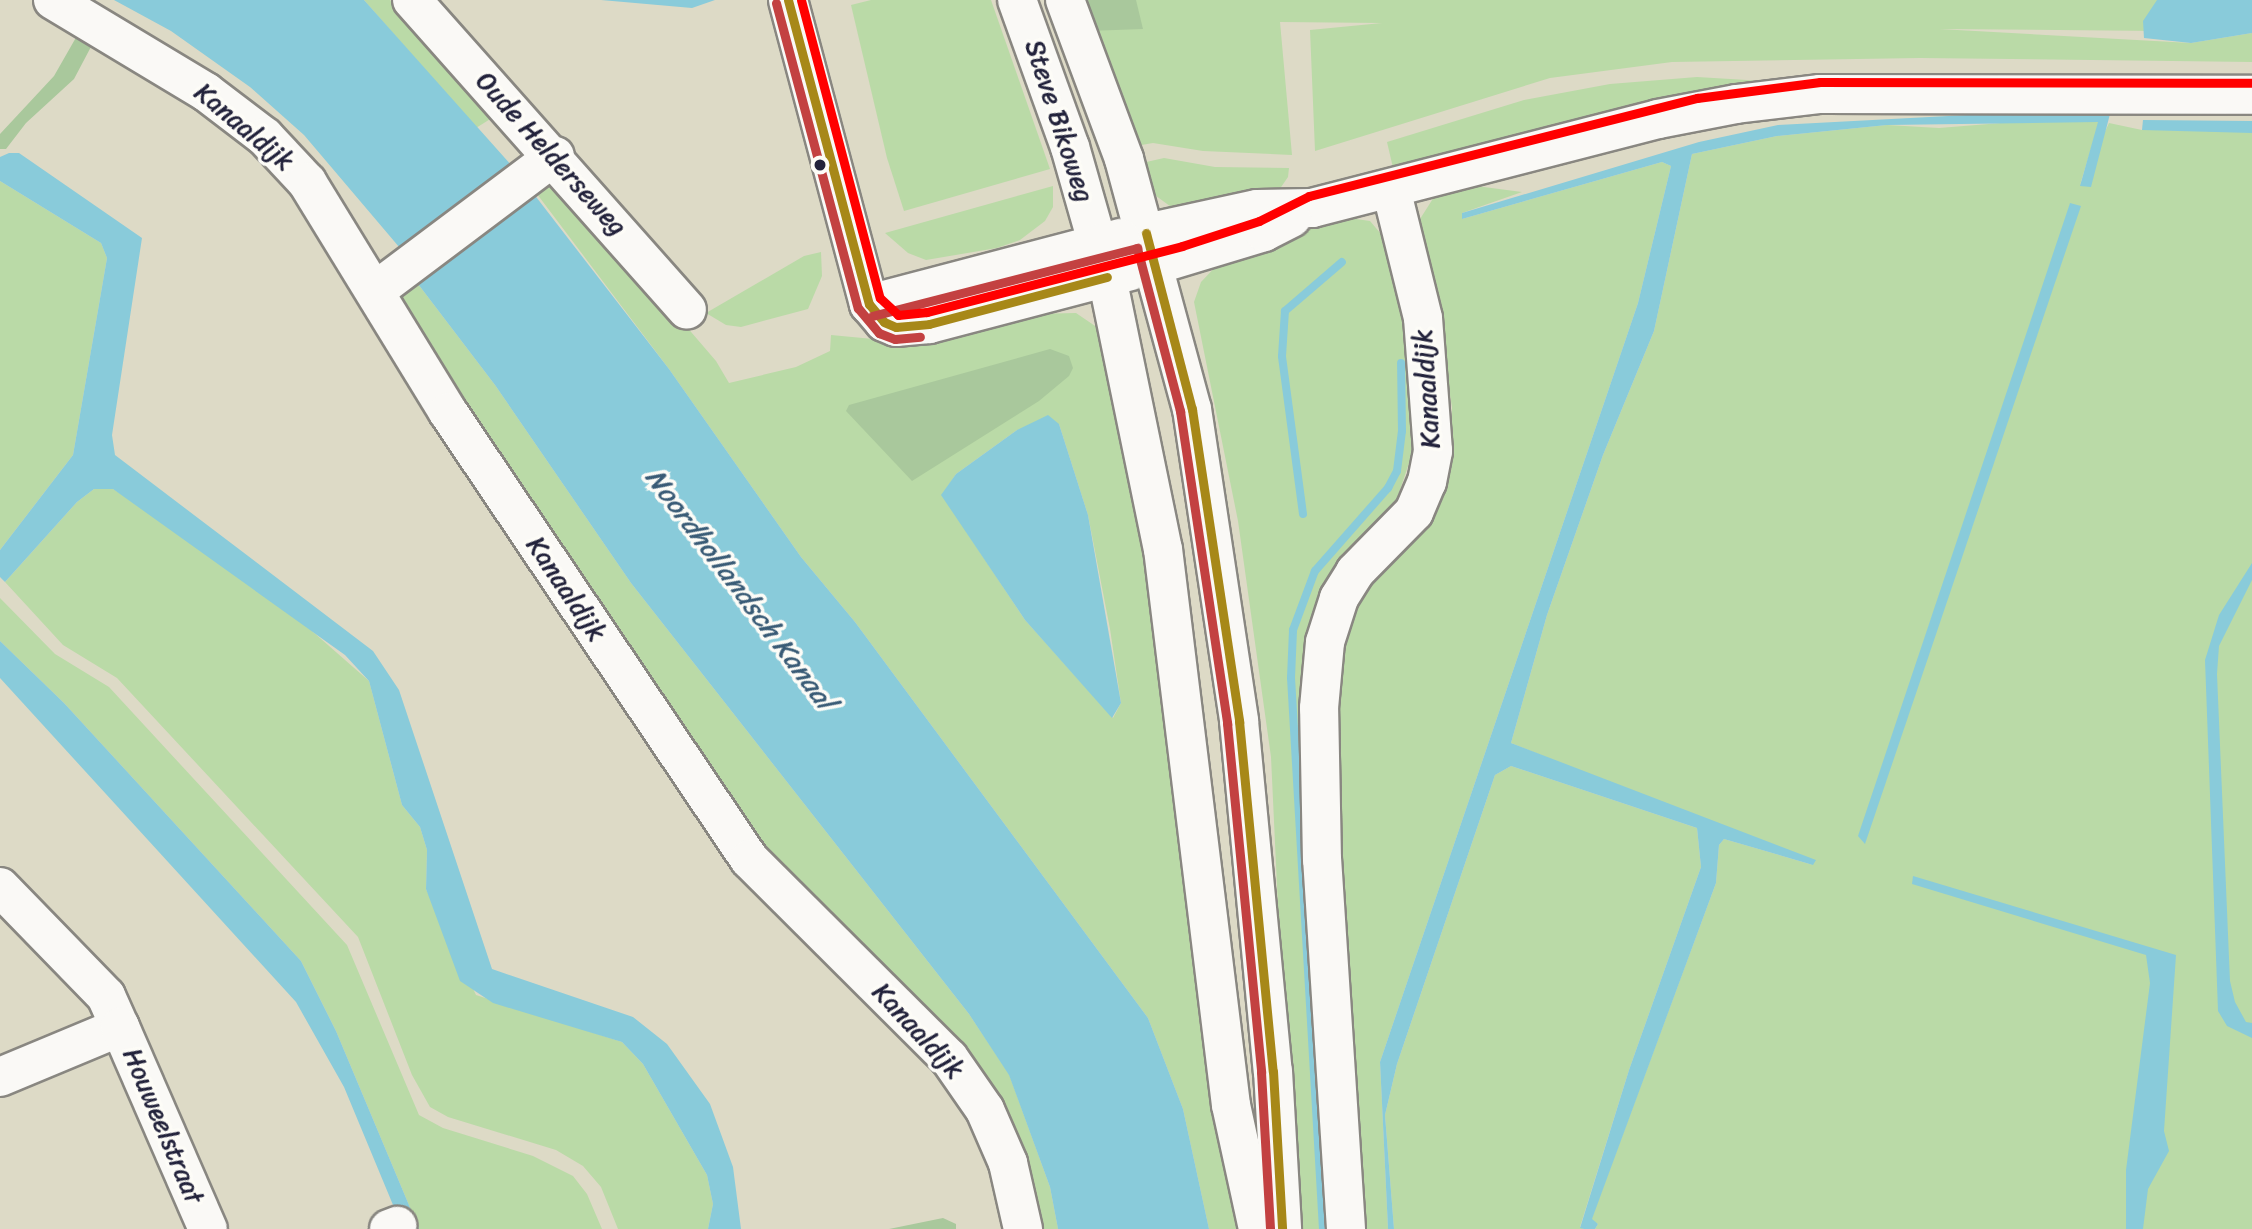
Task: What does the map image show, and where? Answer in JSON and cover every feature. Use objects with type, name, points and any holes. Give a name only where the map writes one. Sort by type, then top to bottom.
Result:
[{"type":"street","name":"Kanaaldijk","points":[[53,0],[206,92],[265,137],[319,198],[386,284],[448,412],[749,859],[950,1058],[985,1110],[1008,1163],[1023,1229]]},
{"type":"street","name":"Oude Helderseweg","points":[[412,0],[546,163],[687,310]]},
{"type":"street","points":[[788,0],[869,304],[1150,249],[1265,232],[1312,208],[1678,114],[1820,94],[2252,95]]},
{"type":"street","name":"Steve Bikoweg","points":[[1017,0],[1070,146],[1102,260]]},
{"type":"street","name":"Steve Bikoweg","points":[[1065,0],[1120,146],[1150,249]]},
{"type":"street","points":[[386,284],[546,163]]},
{"type":"street","name":"Kanaaldijk","points":[[1346,1229],[1322,860],[1319,708],[1325,642],[1339,598],[1354,572],[1413,512],[1427,482],[1433,451],[1423,318],[1391,189]]},
{"type":"street","points":[[1150,249],[1192,410],[1239,721],[1273,1071],[1282,1229]]},
{"type":"street","points":[[1102,260],[1163,549],[1231,1105],[1258,1229]]},
{"type":"street","points":[[0,887],[106,996],[120,1027]]},
{"type":"street","name":"Houweelstraat","points":[[0,1077],[120,1027],[208,1229]]},
{"type":"green space","points":[[364,0],[390,0],[503,111],[476,128]]},
{"type":"green space","points":[[871,0],[991,0],[1050,169],[904,211],[887,158],[851,5]]},
{"type":"green space","points":[[1076,0],[1136,0],[1143,29],[1088,31]]},
{"type":"green space","points":[[1108,0],[2252,0],[2159,31],[1939,29],[2191,43],[2252,33],[2252,62],[1920,58],[1672,62],[1550,78],[1315,151],[1310,30],[1382,23],[1280,22],[1292,155],[1203,151],[1153,143],[1130,147],[1088,31]]},
{"type":"green space","points":[[78,34],[93,43],[74,79],[26,123],[6,149],[0,149],[0,134],[54,76]]},
{"type":"green space","points":[[1697,77],[1797,83],[1394,172],[1387,142],[1524,100],[1610,84]]},
{"type":"green space","points":[[2026,121],[2099,122],[2080,185],[2109,123],[2142,130],[2252,122],[2252,1229],[1595,1229],[1598,1224],[1591,1220],[1716,883],[1719,845],[1724,839],[1813,865],[1511,743],[1547,615],[1603,455],[1654,331],[1692,154],[1777,136],[1887,125],[1939,128]]},
{"type":"green space","points":[[1164,158],[1215,167],[1289,168],[1288,177],[1277,193],[1174,209],[1141,185],[1133,165]]},
{"type":"green space","points":[[1662,162],[1671,166],[1638,303],[1380,1062],[1388,1229],[1355,1229],[1329,749],[1350,618],[1367,587],[1412,544],[1429,520],[1449,471],[1452,407],[1420,219],[1434,197],[1461,184],[1522,192],[1462,213],[1462,219]]},
{"type":"green space","points":[[558,177],[716,361],[729,383],[796,367],[830,351],[831,335],[905,342],[1031,314],[1076,313],[1101,330],[1151,527],[1248,1229],[1209,1229],[1183,1109],[1148,1018],[855,622],[801,557],[669,369],[537,194]],"holes":[[[1059,424],[1088,515],[1121,703],[1113,718],[1025,620],[942,495],[956,474],[1017,430]]]},
{"type":"green space","points":[[0,181],[101,243],[107,258],[73,455],[0,550]]},
{"type":"green space","points":[[1053,186],[1053,207],[1045,221],[1020,240],[997,248],[926,260],[908,253],[885,233]]},
{"type":"green space","points":[[1342,217],[1370,221],[1387,241],[1408,315],[1415,445],[1396,502],[1326,579],[1306,633],[1304,667],[1336,1229],[1293,1229],[1271,757],[1238,521],[1194,302],[1201,282],[1222,260],[1283,234]]},
{"type":"green space","points":[[821,252],[822,276],[808,309],[741,327],[726,325],[706,313],[804,256]]},
{"type":"green space","points":[[415,280],[495,385],[631,583],[969,1014],[1009,1074],[1050,1187],[1058,1229],[1039,1229],[1024,1162],[760,848],[594,591],[530,505],[396,302],[403,286]]},
{"type":"green space","points":[[1050,349],[1069,356],[1073,368],[1069,376],[1039,401],[912,481],[846,411],[849,405]]},
{"type":"green space","points":[[94,489],[113,489],[159,518],[296,617],[369,681],[402,805],[420,827],[427,850],[426,889],[476,995],[622,1042],[643,1064],[707,1175],[713,1204],[708,1229],[618,1229],[601,1187],[583,1166],[556,1150],[448,1117],[430,1107],[412,1075],[358,937],[117,678],[63,645],[5,582],[77,502]]},
{"type":"green space","points":[[0,598],[55,654],[109,687],[347,945],[419,1115],[443,1128],[533,1156],[573,1176],[587,1194],[602,1229],[419,1229],[336,1031],[301,961],[64,703],[0,641]]},
{"type":"green space","points":[[1511,766],[1697,828],[1701,867],[1629,1070],[1580,1227],[1584,1229],[1394,1229],[1385,1115],[1397,1064],[1495,775]]},
{"type":"green space","points":[[943,1218],[956,1224],[956,1229],[889,1229]]},
{"type":"water","name":"Noordhollandsch Kanaal","points":[[114,0],[364,0],[513,167],[669,369],[801,557],[855,622],[1148,1018],[1183,1109],[1209,1229],[1058,1229],[1050,1187],[1009,1075],[969,1014],[631,583],[495,385],[415,280],[405,254],[304,135],[250,87],[171,31]]},
{"type":"water","points":[[601,0],[715,0],[692,8]]},
{"type":"water","points":[[2157,0],[2252,0],[2252,33],[2191,43],[2144,38],[2143,21]]},
{"type":"water","points":[[2024,112],[2110,114],[2091,187],[2080,186],[2098,122],[1887,125],[1777,136],[1692,154],[1654,331],[1603,455],[1547,615],[1511,743],[1816,860],[1813,865],[1724,839],[1719,845],[1716,883],[1592,1219],[1598,1224],[1595,1229],[1580,1228],[1629,1070],[1701,867],[1697,828],[1511,766],[1495,775],[1397,1064],[1385,1115],[1394,1229],[1388,1229],[1380,1062],[1638,303],[1671,166],[1662,162],[1462,219],[1462,213],[1699,142],[1778,125]]},
{"type":"water","points":[[2143,120],[2252,121],[2252,133],[2142,130]]},
{"type":"water","points":[[19,153],[142,238],[112,435],[115,455],[373,651],[399,690],[492,969],[633,1017],[667,1044],[710,1104],[733,1167],[741,1229],[708,1229],[713,1204],[707,1175],[643,1064],[622,1042],[493,1003],[460,981],[426,889],[427,850],[420,827],[402,805],[369,681],[345,655],[113,489],[94,489],[77,502],[5,582],[0,577],[0,550],[73,455],[107,258],[101,243],[0,181],[0,157]]},
{"type":"water","points":[[2070,203],[2081,206],[1865,844],[1858,836]]},
{"type":"water","points":[[1048,415],[1059,424],[1088,515],[1121,703],[1112,718],[1025,620],[941,495],[956,474],[1017,430]]},
{"type":"water","points":[[2252,563],[2252,580],[2219,646],[2217,674],[2230,981],[2235,1002],[2246,1022],[2252,1023],[2252,1038],[2227,1026],[2218,1011],[2205,660],[2219,615]]},
{"type":"water","points":[[0,641],[64,703],[301,961],[336,1031],[419,1229],[403,1229],[344,1087],[296,1002],[0,678]]},
{"type":"water","points":[[1913,876],[2176,955],[2164,1131],[2169,1151],[2148,1189],[2143,1229],[2126,1229],[2126,1170],[2150,983],[2146,955],[1912,884]]},
{"type":"waterway","points":[[1303,514],[1282,356],[1285,311],[1342,262]]},
{"type":"waterway","points":[[1323,1229],[1291,678],[1293,630],[1315,571],[1388,488],[1397,471],[1402,431],[1401,363]]},
{"type":"transit line","points":[[788,0],[869,304],[884,322],[896,327],[929,324],[1107,277]]},
{"type":"transit line","points":[[801,0],[880,298],[898,315],[927,312],[1182,246],[1259,221],[1309,196],[1697,98],[1820,82],[2252,83]]},
{"type":"transit line","points":[[776,3],[858,308],[879,333],[895,339],[920,337]]},
{"type":"transit line","points":[[1146,233],[1192,409],[1239,721],[1273,1071],[1282,1229]]},
{"type":"transit line","points":[[872,316],[1137,248],[1180,411],[1227,723],[1261,1072],[1270,1229]]}]
